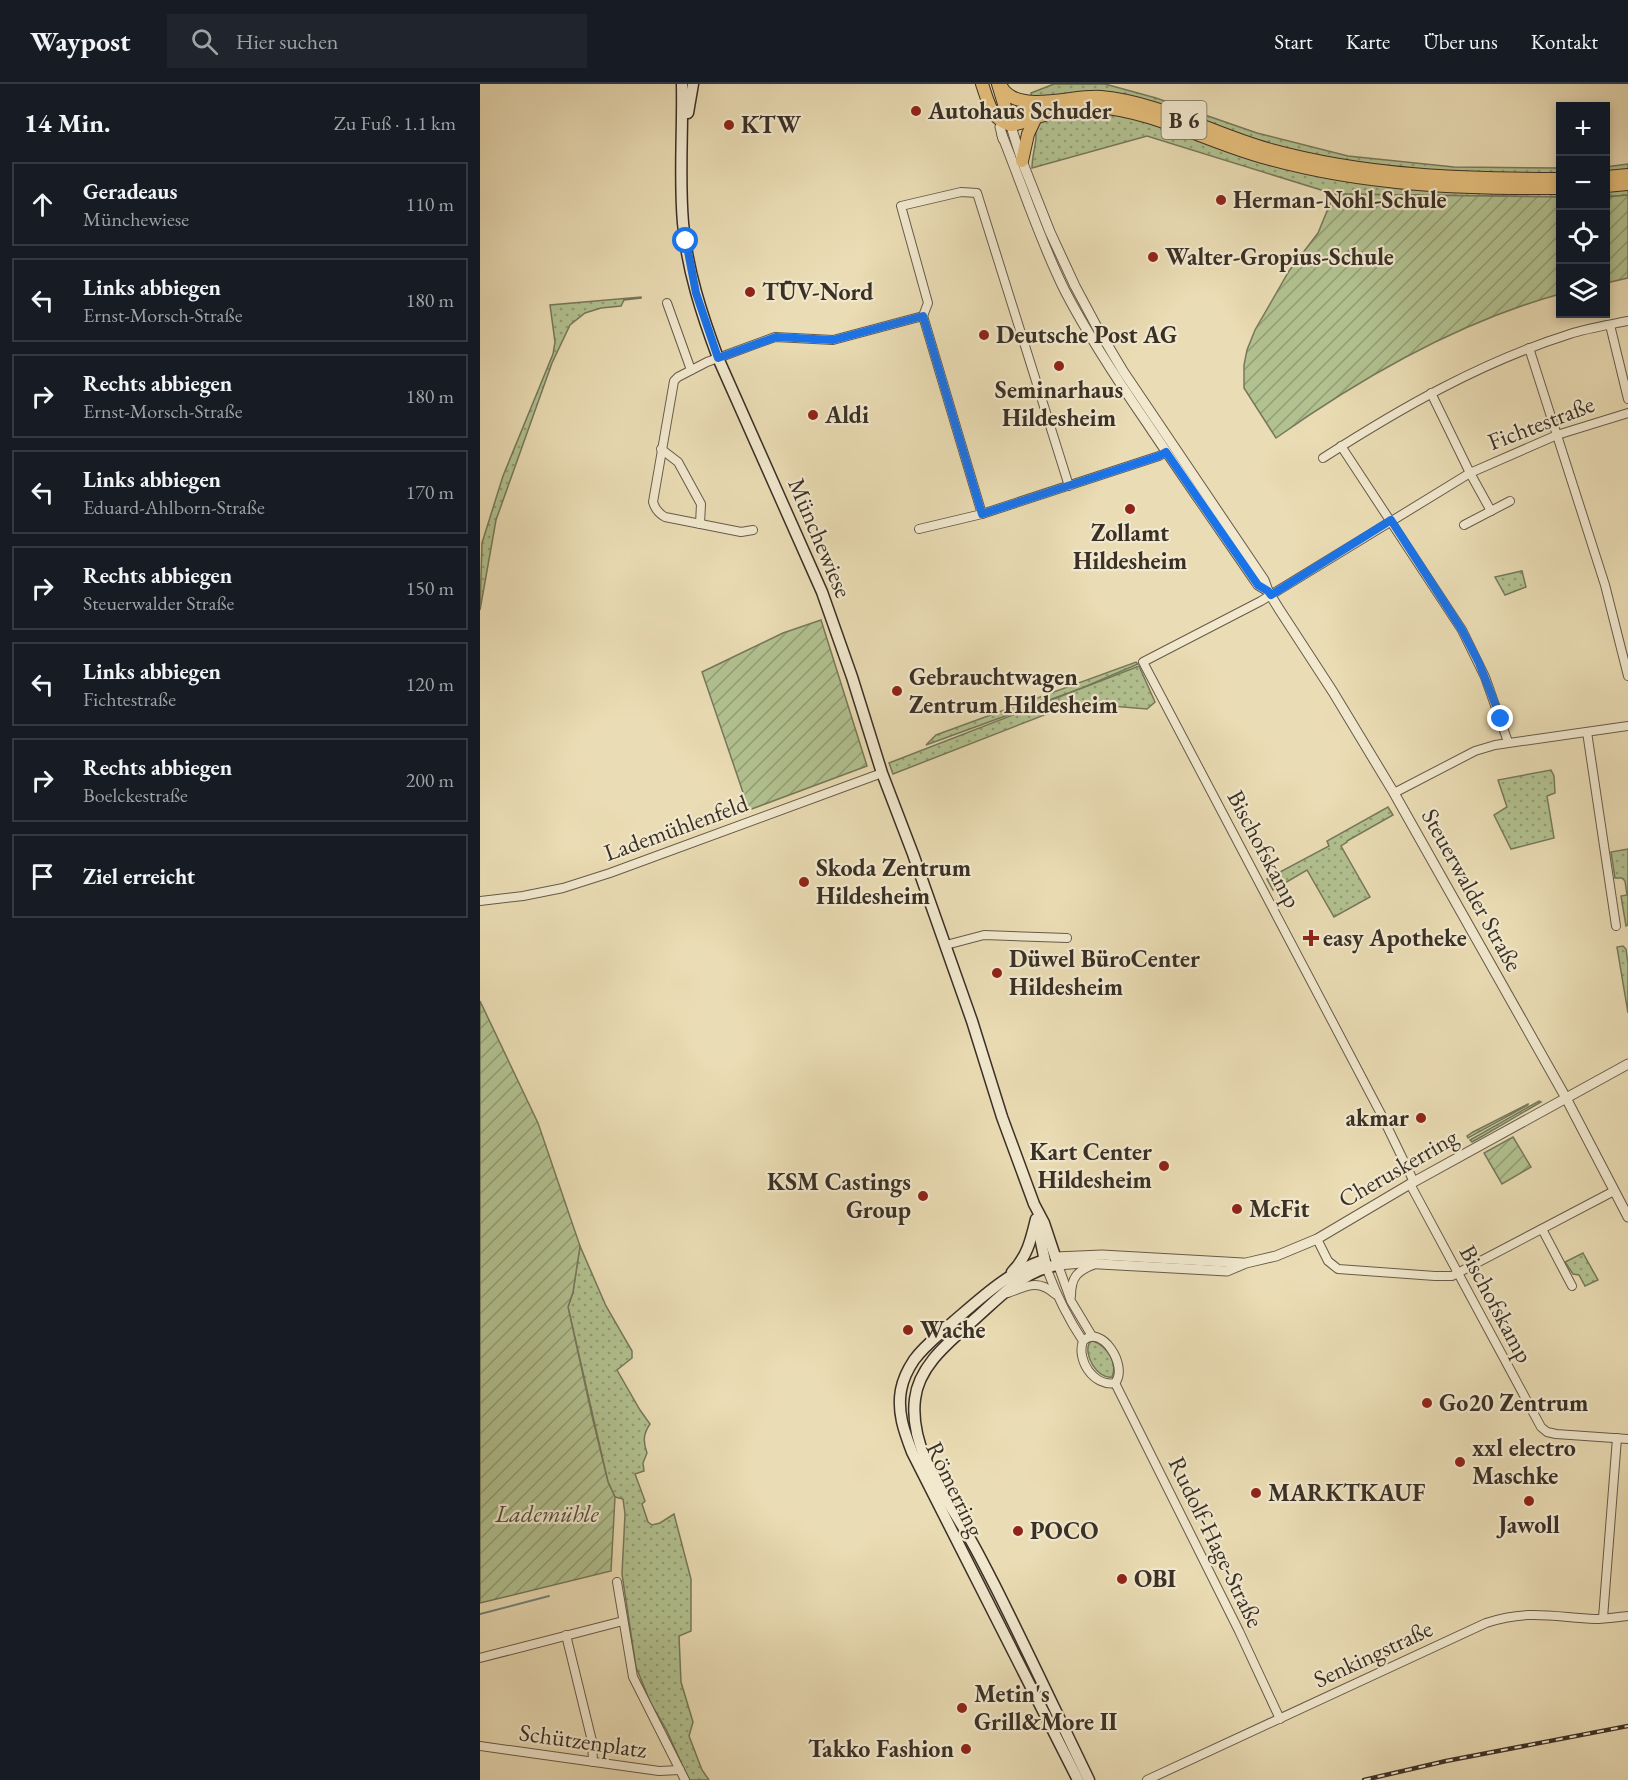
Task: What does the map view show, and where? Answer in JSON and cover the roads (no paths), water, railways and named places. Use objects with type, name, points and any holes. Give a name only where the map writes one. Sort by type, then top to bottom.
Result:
[{"type":"main road","name":"Münchewiese","points":[[682,84],[682,206],[696,293],[718,358],[812,567],[852,678],[882,773],[946,945],[1002,1117],[1034,1204],[1044,1223],[1051,1262]]},
{"type":"main road","name":"Münchewiese","points":[[683,143],[693,84]]},
{"type":"main road","name":"Steuerwalder Straße","points":[[982,84],[992,113]]},
{"type":"main road","name":"Steuerwalder Straße","points":[[999,84],[1008,121]]},
{"type":"main road","name":"B 6","points":[[999,84],[1014,99],[1022,102],[1046,102],[1082,96],[1116,99],[1149,107],[1267,149],[1373,171],[1443,177],[1556,179]]},
{"type":"main road","points":[[992,113],[1008,121],[1046,102]]},
{"type":"main road","name":"B 6","points":[[1008,121],[1020,124],[1036,117],[1072,108],[1099,108],[1147,117],[1265,158],[1340,175],[1431,186],[1556,188]]},
{"type":"main road","points":[[1022,161],[1028,134],[1036,117]]},
{"type":"main road","points":[[1610,177],[1628,175]]},
{"type":"main road","points":[[1610,186],[1628,184]]},
{"type":"main road","name":"Münchewiese","points":[[1034,1204],[1036,1219],[1051,1262]]},
{"type":"main road","name":"Münchewiese","points":[[1005,1280],[1024,1257],[1030,1245],[1036,1219]]},
{"type":"main road","name":"Römerring","points":[[1051,1262],[1029,1266],[1005,1280],[936,1337],[913,1362],[905,1376],[899,1405],[900,1418],[912,1452],[1078,1780]]},
{"type":"main road","name":"Römerring","points":[[1051,1262],[1001,1295],[929,1364],[916,1392],[915,1424],[920,1444],[930,1467],[994,1586],[1089,1780]]},
{"type":"street","name":"Steuerwalder Straße","points":[[992,113],[1065,291],[1100,350],[1170,449]]},
{"type":"street","name":"Steuerwalder Straße","points":[[1003,139],[1000,127],[1008,121],[1050,232],[1079,295],[1170,449],[1258,585],[1269,593],[1333,692],[1394,793],[1566,1098],[1628,1217]]},
{"type":"street","points":[[982,514],[923,316],[928,303],[901,206],[961,192],[977,193],[1069,486]]},
{"type":"street","points":[[667,303],[691,370]]},
{"type":"street","points":[[753,530],[741,531],[665,517],[655,508],[653,502],[674,381],[691,370],[718,358],[776,337],[833,340],[923,316]]},
{"type":"street","points":[[1323,458],[1396,411],[1490,364],[1571,333],[1628,321]]},
{"type":"street","points":[[1610,325],[1628,399]]},
{"type":"street","points":[[1529,348],[1608,594],[1628,676]]},
{"type":"street","points":[[1431,393],[1470,473]]},
{"type":"street","name":"Fichtestraße","points":[[1269,593],[1470,473],[1557,435],[1628,413]]},
{"type":"street","points":[[1341,446],[1446,604],[1473,651],[1494,700],[1508,742]]},
{"type":"street","points":[[662,448],[678,462],[701,504],[700,524]]},
{"type":"street","points":[[919,529],[982,514],[1159,456],[1170,449]]},
{"type":"street","name":"Fichtestraße","points":[[1470,473],[1491,511]]},
{"type":"street","points":[[1464,525],[1510,501]]},
{"type":"street","name":"Bischofskamp","points":[[1269,593],[1143,662],[1381,1114],[1412,1183],[1541,1427],[1547,1432],[1556,1434],[1628,1439]]},
{"type":"street","points":[[1394,793],[1475,751],[1508,742],[1628,726]]},
{"type":"street","points":[[1587,732],[1616,926]]},
{"type":"street","name":"Lademühlenfeld","points":[[480,901],[543,892],[610,873],[882,773]]},
{"type":"street","points":[[946,945],[984,935],[1067,938]]},
{"type":"street","name":"Cheruskerring","points":[[1051,1262],[1227,1271],[1245,1263],[1276,1256],[1317,1239],[1412,1183],[1628,1064]]},
{"type":"street","points":[[1317,1239],[1328,1261],[1338,1269],[1446,1277],[1614,1191]]},
{"type":"street","points":[[1542,1229],[1572,1286]]},
{"type":"street","name":"Cheruskerring","points":[[1051,1262],[1102,1255],[1245,1263]]},
{"type":"street","points":[[1051,1262],[1057,1296],[1083,1341],[1081,1353],[1093,1377],[1107,1385],[1115,1383]]},
{"type":"street","name":"Rudolf-Hage-Straße","points":[[1051,1262],[1092,1336],[1097,1336],[1108,1345],[1119,1365],[1120,1374],[1115,1383],[1239,1631],[1280,1719]]},
{"type":"street","points":[[1071,1301],[1073,1277],[1080,1270],[1096,1264]]},
{"type":"street","points":[[1001,1295],[1037,1284],[1044,1286],[1057,1296]]},
{"type":"street","points":[[1083,1341],[1092,1336]]},
{"type":"street","points":[[1603,1618],[1617,1438]]},
{"type":"street","points":[[617,1582],[633,1677],[685,1780]]},
{"type":"street","name":"Senkingstraße","points":[[1147,1780],[1503,1617],[1531,1614],[1603,1618],[1628,1616]]},
{"type":"street","points":[[480,1658],[623,1621]]},
{"type":"street","points":[[566,1635],[592,1741],[593,1762]]},
{"type":"street","name":"Schützenplatz","points":[[480,1746],[659,1771],[680,1770]]},
{"type":"waterway","points":[[480,1614],[549,1596]]},
{"type":"railway","points":[[1364,1780],[1446,1761],[1628,1726]]},
{"type":"place","name":"Autohaus Schuder","points":[[916,111]]},
{"type":"place","name":"KTW","points":[[729,125]]},
{"type":"place","name":"Herman-Nohl-Schule","points":[[1221,200]]},
{"type":"place","name":"Walter-Gropius-Schule","points":[[1153,257]]},
{"type":"place","name":"TÜV-Nord","points":[[750,292]]},
{"type":"place","name":"Deutsche Post AG","points":[[984,335]]},
{"type":"place","name":"Seminarhaus Hildesheim","points":[[1059,366]]},
{"type":"place","name":"Aldi","points":[[813,415]]},
{"type":"place","name":"Zollamt Hildesheim","points":[[1130,509]]},
{"type":"place","name":"Gebrauchtwagen Zentrum Hildesheim","points":[[897,691]]},
{"type":"place","name":"Skoda Zentrum Hildesheim","points":[[804,882]]},
{"type":"place","name":"easy Apotheke","points":[[1311,938]]},
{"type":"place","name":"Düwel BüroCenter Hildesheim","points":[[997,973]]},
{"type":"place","name":"akmar","points":[[1421,1118]]},
{"type":"place","name":"Kart Center Hildesheim","points":[[1164,1166]]},
{"type":"place","name":"KSM Castings Group","points":[[923,1196]]},
{"type":"place","name":"McFit","points":[[1237,1209]]},
{"type":"place","name":"Wache","points":[[908,1330]]},
{"type":"place","name":"Go20 Zentrum","points":[[1427,1403]]},
{"type":"place","name":"xxl electro Maschke","points":[[1460,1462]]},
{"type":"place","name":"MARKTKAUF","points":[[1256,1493]]},
{"type":"place","name":"Jawoll","points":[[1529,1501]]},
{"type":"place","name":"POCO","points":[[1018,1531]]},
{"type":"place","name":"OBI","points":[[1122,1579]]},
{"type":"place","name":"Metin's Grill&More II","points":[[962,1708]]},
{"type":"place","name":"Takko Fashion","points":[[966,1749]]},
{"type":"park label","name":"Lademühle","points":[[547,1514]]}]
